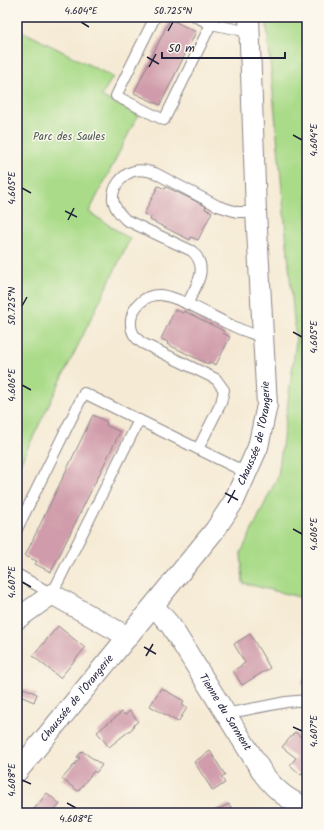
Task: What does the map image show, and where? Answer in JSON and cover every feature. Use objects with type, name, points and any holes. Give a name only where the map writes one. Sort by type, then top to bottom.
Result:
[{"type":"street","name":"Chaussée de l'Orangerie","points":[[17,772],[215,530],[234,501],[258,447],[267,405],[256,212],[249,24]]},
{"type":"street","points":[[17,619],[52,594],[128,637]]},
{"type":"street","name":"Tienne du Sarment","points":[[154,606],[172,626],[225,714],[273,787],[292,801],[307,808]]},
{"type":"lane","points":[[154,17],[116,96],[164,120],[211,24]]},
{"type":"lane","points":[[196,17],[211,24],[249,24]]},
{"type":"lane","points":[[188,304],[201,272],[202,266],[198,257],[192,251],[126,220],[118,213],[113,199],[114,191],[118,183],[129,172],[135,170],[145,170],[155,173],[218,206],[237,212],[256,212]]},
{"type":"lane","points":[[198,449],[221,403],[224,390],[216,379],[142,343],[132,333],[130,325],[134,311],[139,303],[152,295],[166,296],[188,304],[235,327],[264,338]]},
{"type":"lane","points":[[17,529],[84,393],[247,473]]},
{"type":"lane","points":[[17,574],[52,594],[139,420]]},
{"type":"lane","points":[[225,714],[286,702],[307,700]]},
{"type":"green space","points":[[266,17],[307,17],[307,599],[243,583],[241,553],[278,476],[296,341]]},
{"type":"green space","name":"Parc des Saules","points":[[22,31],[113,77],[101,96],[138,115],[89,212],[130,239],[17,470],[17,42]]},
{"type":"building","points":[[170,19],[196,32],[160,105],[134,93]]},
{"type":"building","points":[[158,186],[165,189],[166,187],[206,206],[205,209],[212,212],[198,240],[191,237],[190,240],[150,220],[151,217],[144,214]]},
{"type":"building","points":[[175,310],[183,313],[184,311],[224,331],[223,333],[230,337],[216,365],[209,362],[208,364],[167,344],[168,342],[161,339]]},
{"type":"building","points":[[93,415],[107,422],[106,425],[120,432],[51,572],[35,564],[37,561],[25,556]]},
{"type":"building","points":[[58,626],[85,648],[60,678],[33,656]]},
{"type":"building","points":[[250,634],[270,668],[242,685],[233,671],[245,663],[234,644]]},
{"type":"building","points":[[307,676],[307,689],[301,683]]},
{"type":"building","points":[[24,688],[37,694],[34,702],[20,696]]},
{"type":"building","points":[[161,688],[184,701],[182,705],[187,708],[178,722],[150,706]]},
{"type":"building","points":[[130,711],[138,721],[133,728],[109,747],[97,732],[122,712],[125,715]]},
{"type":"building","points":[[295,732],[307,742],[307,768],[301,775],[290,765],[296,758],[282,747]]},
{"type":"building","points":[[82,751],[102,765],[96,773],[94,771],[78,791],[62,779],[80,758],[77,757]]},
{"type":"building","points":[[210,751],[225,775],[221,777],[225,783],[213,791],[194,762]]},
{"type":"building","points":[[47,793],[60,804],[55,810],[60,813],[31,813]]},
{"type":"building","points":[[229,804],[234,813],[212,812]]}]
